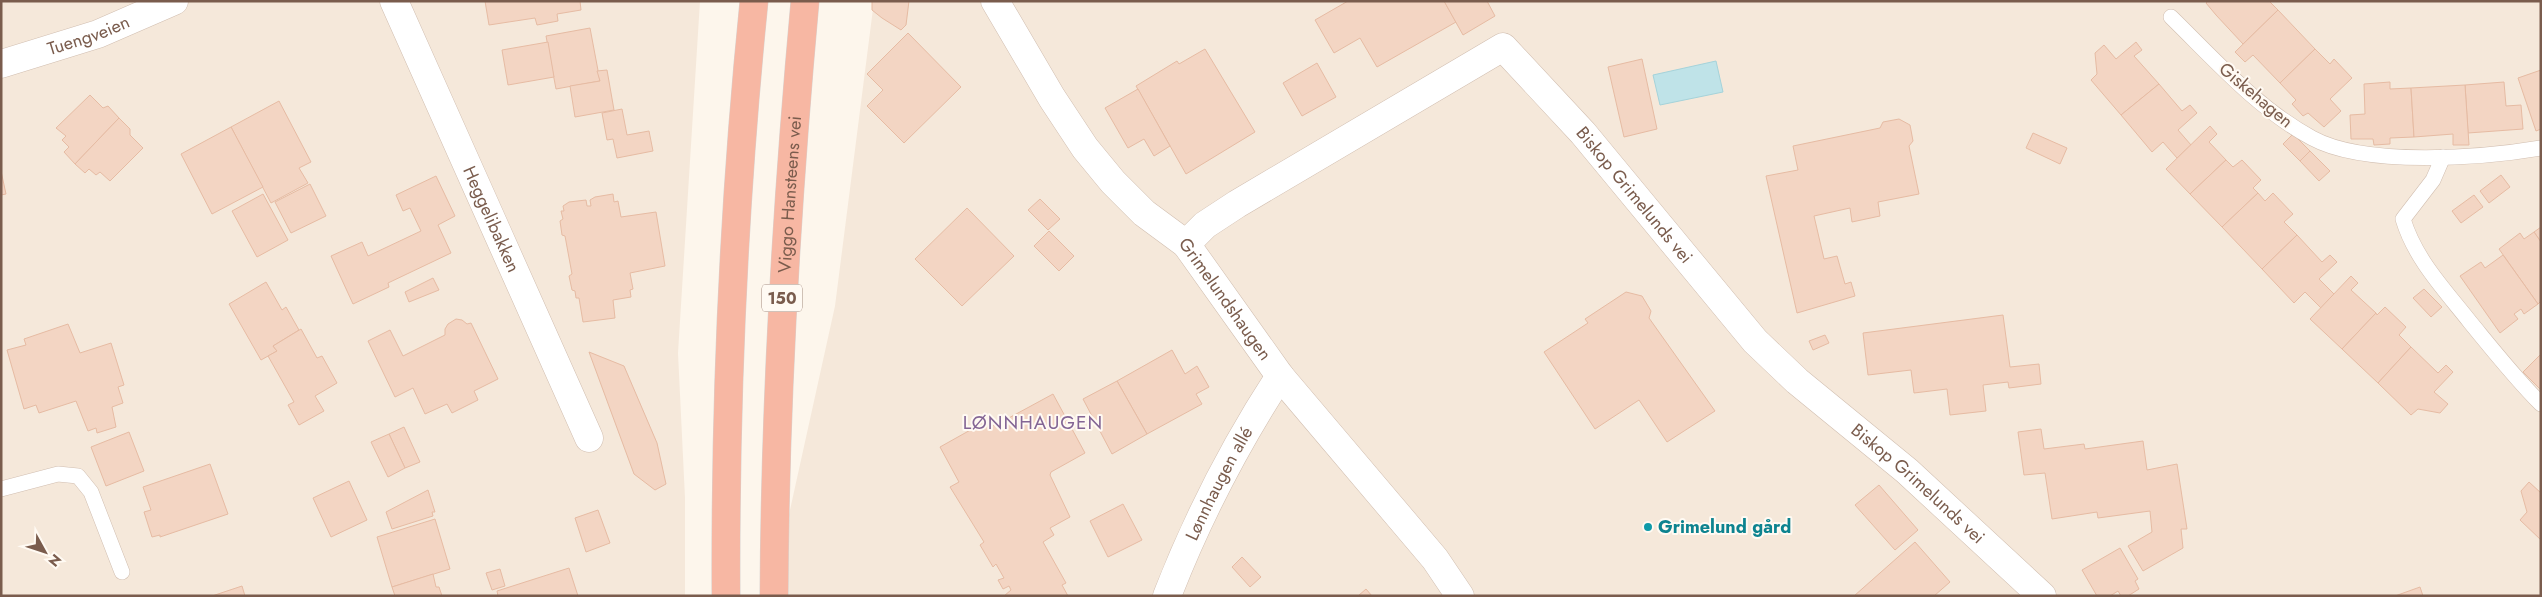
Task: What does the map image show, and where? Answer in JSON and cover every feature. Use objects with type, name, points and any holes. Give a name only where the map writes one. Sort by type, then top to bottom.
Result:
[{"type":"highway","points":[[726,596],[731,307],[744,93],[754,1]]},
{"type":"highway","name":"Viggo Hansteens vei","points":[[774,596],[774,492],[782,300],[805,1]]},
{"type":"street","name":"Tuengveien","points":[[1,64],[98,34],[174,1]]},
{"type":"street","name":"Heggelibakken","points":[[394,1],[589,438]]},
{"type":"street","name":"Grimelundshaugen","points":[[995,1],[1052,98],[1085,148],[1112,182],[1144,213],[1186,244],[1280,376],[1435,559],[1460,596]]},
{"type":"street","name":"Biskop Grimelunds vei","points":[[1186,244],[1205,225],[1237,204],[1503,47],[1578,127],[1756,341],[1797,381],[1907,471],[2042,596]]},
{"type":"street","name":"Lønnhaugen allé","points":[[1167,596],[1187,544],[1211,496],[1260,407],[1280,376]]},
{"type":"lane","name":"Giskehagen","points":[[2171,18],[2272,113],[2313,139],[2334,148],[2360,153],[2443,158],[2509,153],[2541,148]]},
{"type":"lane","points":[[2443,158],[2433,180],[2403,219],[2410,240],[2442,287],[2519,381],[2541,404]]},
{"type":"lane","points":[[1,489],[58,474],[78,476],[91,492],[122,572]]},
{"type":"shaded area","points":[[1,1],[700,1],[678,353],[685,498],[685,596],[1,596]]},
{"type":"shaded area","points":[[874,1],[2541,1],[2541,596],[771,596],[835,306]]},
{"type":"water","points":[[1716,61],[1723,92],[1660,105],[1653,75]]},
{"type":"building","points":[[485,1],[580,1],[581,10],[557,14],[558,21],[537,25],[535,18],[489,25]]},
{"type":"building","points":[[872,1],[909,1],[906,25],[901,30],[882,18],[872,10]]},
{"type":"building","points":[[1348,1],[1444,1],[1456,22],[1377,67],[1360,38],[1334,53],[1315,20]]},
{"type":"building","points":[[1444,1],[1487,1],[1495,16],[1463,35]]},
{"type":"building","points":[[2208,1],[2269,1],[2278,10],[2243,44],[2206,3]]},
{"type":"building","points":[[2278,10],[2315,49],[2280,83],[2253,55],[2245,62],[2235,52]]},
{"type":"building","points":[[590,28],[600,81],[556,89],[546,36]]},
{"type":"building","points":[[908,33],[961,87],[904,143],[867,106],[883,90],[867,74]]},
{"type":"building","points":[[548,42],[554,77],[508,85],[502,50]]},
{"type":"building","points":[[2136,42],[2142,50],[2134,56],[2159,84],[2121,115],[2091,80],[2097,74],[2095,53],[2104,45],[2116,59]]},
{"type":"building","points":[[1205,49],[1255,132],[1186,174],[1136,86],[1177,61],[1179,64]]},
{"type":"building","points":[[2315,49],[2330,64],[2334,59],[2352,78],[2330,99],[2341,111],[2324,127],[2308,113],[2303,116],[2292,104],[2296,100],[2280,83]]},
{"type":"building","points":[[1642,59],[1657,129],[1624,137],[1608,67]]},
{"type":"building","points":[[1317,63],[1336,97],[1302,116],[1283,83]]},
{"type":"building","points":[[607,70],[614,110],[575,117],[570,86],[600,81],[597,71]]},
{"type":"building","points":[[2541,70],[2541,129],[2536,131],[2518,78]]},
{"type":"building","points":[[2390,82],[2390,89],[2411,88],[2414,137],[2390,138],[2390,144],[2374,145],[2373,139],[2351,139],[2350,115],[2365,114],[2364,84]]},
{"type":"building","points":[[2504,82],[2506,106],[2521,105],[2523,129],[2468,133],[2465,85]]},
{"type":"building","points":[[2159,84],[2182,111],[2190,105],[2197,113],[2178,130],[2191,145],[2177,158],[2163,142],[2152,152],[2121,115]]},
{"type":"building","points":[[2465,85],[2469,145],[2453,145],[2453,134],[2414,137],[2411,88]]},
{"type":"building","points":[[1138,89],[1170,146],[1154,156],[1144,139],[1128,148],[1105,108]]},
{"type":"building","points":[[90,95],[103,108],[108,106],[119,118],[75,164],[64,152],[69,147],[62,140],[66,136],[56,128]]},
{"type":"building","points":[[279,101],[311,162],[299,168],[308,183],[271,203],[231,127]]},
{"type":"building","points":[[622,109],[627,135],[649,131],[653,151],[617,158],[613,139],[607,140],[602,113]]},
{"type":"building","points":[[119,118],[130,129],[130,135],[143,148],[110,181],[100,172],[96,175],[89,169],[85,173],[75,164]]},
{"type":"building","points":[[1899,119],[1910,125],[1913,141],[1909,146],[1919,194],[1878,202],[1880,216],[1852,222],[1850,208],[1814,216],[1824,259],[1837,256],[1845,284],[1851,282],[1855,296],[1797,313],[1766,176],[1798,170],[1793,146],[1880,128],[1883,122]]},
{"type":"building","points":[[2210,126],[2217,134],[2209,142],[2226,160],[2190,194],[2166,169]]},
{"type":"building","points":[[231,127],[263,187],[212,214],[181,154]]},
{"type":"building","points":[[2033,133],[2067,148],[2060,164],[2026,148]]},
{"type":"building","points":[[2293,134],[2310,151],[2300,161],[2283,144]]},
{"type":"building","points":[[2310,151],[2330,171],[2319,181],[2300,161]]},
{"type":"building","points":[[2226,160],[2233,167],[2242,160],[2261,180],[2253,188],[2258,193],[2222,227],[2190,194]]},
{"type":"building","points":[[1,171],[6,194],[1,195]]},
{"type":"building","points":[[2501,175],[2510,187],[2489,203],[2480,191]]},
{"type":"building","points":[[436,176],[455,216],[438,225],[451,253],[388,283],[389,287],[353,304],[331,256],[362,242],[368,256],[421,231],[410,208],[403,211],[396,195]]},
{"type":"building","points":[[310,184],[326,216],[291,233],[275,202]]},
{"type":"building","points":[[2258,193],[2265,201],[2273,193],[2293,214],[2284,222],[2297,235],[2262,269],[2222,227]]},
{"type":"building","points":[[263,194],[288,240],[257,257],[232,211]]},
{"type":"building","points":[[613,194],[614,202],[618,201],[621,217],[656,212],[665,266],[630,273],[633,289],[630,290],[631,297],[613,300],[615,318],[583,322],[579,298],[576,298],[575,291],[572,290],[569,276],[572,274],[565,236],[562,235],[560,221],[563,219],[561,211],[564,211],[563,206],[569,202],[586,200],[587,206],[591,206],[590,200],[595,197]]},
{"type":"building","points":[[2474,195],[2483,207],[2461,223],[2452,211]]},
{"type":"building","points":[[1040,199],[1060,219],[1048,230],[1028,210]]},
{"type":"building","points":[[967,208],[1014,256],[962,306],[915,259]]},
{"type":"building","points":[[2541,227],[2541,242],[2534,232]]},
{"type":"building","points":[[1049,231],[1074,256],[1059,271],[1034,246]]},
{"type":"building","points":[[2534,232],[2541,242],[2541,301],[2538,304],[2499,249],[2520,233],[2524,239]]},
{"type":"building","points":[[2297,235],[2322,262],[2330,255],[2337,262],[2319,279],[2334,294],[2321,308],[2305,292],[2294,303],[2262,269]]},
{"type":"building","points":[[2503,255],[2538,304],[2524,314],[2521,309],[2514,314],[2518,319],[2500,333],[2460,276],[2481,262],[2485,268]]},
{"type":"building","points":[[2351,276],[2358,283],[2351,290],[2376,313],[2342,349],[2310,319]]},
{"type":"building","points":[[433,278],[439,290],[409,302],[405,292]]},
{"type":"building","points":[[266,282],[282,310],[286,307],[299,330],[273,346],[277,351],[261,360],[229,304]]},
{"type":"building","points":[[2424,289],[2442,307],[2431,317],[2413,298]]},
{"type":"building","points":[[1626,292],[1642,296],[1651,311],[1649,318],[1715,411],[1667,442],[1639,400],[1595,429],[1544,352],[1588,323],[1585,319]]},
{"type":"building","points":[[2385,307],[2406,327],[2399,335],[2411,347],[2378,383],[2342,349],[2376,313],[2377,315]]},
{"type":"building","points":[[2003,315],[2010,367],[2039,364],[2041,384],[2009,388],[2008,382],[1983,385],[1986,411],[1950,415],[1947,389],[1914,393],[1911,370],[1868,375],[1863,333]]},
{"type":"building","points":[[456,319],[462,320],[467,324],[471,323],[498,379],[474,391],[478,400],[452,413],[447,404],[425,414],[413,388],[395,397],[368,341],[390,330],[403,356],[445,335],[445,329],[448,324]]},
{"type":"building","points":[[68,324],[80,353],[111,343],[124,385],[118,387],[123,403],[112,407],[116,427],[97,433],[96,428],[88,431],[76,401],[39,413],[36,405],[24,409],[7,350],[26,345],[24,339]]},
{"type":"building","points":[[301,329],[317,358],[322,356],[337,383],[315,396],[324,411],[299,425],[288,405],[294,402],[268,356],[277,351],[273,346]]},
{"type":"building","points":[[1825,335],[1829,343],[1813,350],[1809,341]]},
{"type":"building","points":[[2411,347],[2438,373],[2446,365],[2453,372],[2434,392],[2448,404],[2440,413],[2418,409],[2411,415],[2378,383]]},
{"type":"building","points":[[1172,350],[1185,374],[1197,366],[1209,387],[1196,394],[1202,404],[1147,434],[1117,381]]},
{"type":"building","points":[[589,352],[624,366],[657,443],[666,484],[655,490],[634,474]]},
{"type":"building","points":[[2541,354],[2541,388],[2540,389],[2523,372]]},
{"type":"building","points":[[1117,381],[1147,434],[1112,454],[1083,399]]},
{"type":"building","points":[[1053,394],[1085,453],[1051,472],[1050,475],[1070,517],[1050,528],[1054,535],[1043,542],[1066,583],[1062,585],[1068,596],[1004,596],[1011,590],[1009,586],[1003,589],[998,580],[1004,578],[996,564],[993,567],[980,545],[984,542],[950,487],[959,482],[940,447],[990,419],[994,426]]},
{"type":"building","points":[[404,427],[420,462],[405,468],[389,434]]},
{"type":"building","points":[[2041,429],[2044,449],[2084,444],[2085,449],[2143,441],[2147,470],[2177,464],[2187,529],[2181,529],[2183,548],[2143,571],[2128,546],[2152,532],[2150,511],[2098,518],[2097,512],[2052,519],[2045,473],[2024,475],[2018,432]]},
{"type":"building","points":[[129,432],[144,471],[106,486],[91,447]]},
{"type":"building","points":[[389,434],[405,468],[388,477],[371,442]]},
{"type":"building","points":[[210,464],[228,514],[160,537],[160,535],[152,537],[144,512],[151,510],[143,487]]},
{"type":"building","points":[[349,481],[367,520],[331,537],[313,498]]},
{"type":"building","points":[[2529,482],[2541,493],[2541,540],[2520,520],[2527,512],[2521,491]]},
{"type":"building","points":[[1879,485],[1918,530],[1895,550],[1855,505]]},
{"type":"building","points":[[428,490],[435,512],[432,512],[433,516],[392,529],[386,512]]},
{"type":"building","points":[[1123,504],[1142,540],[1108,557],[1090,521]]},
{"type":"building","points":[[598,510],[610,543],[586,552],[575,518]]},
{"type":"building","points":[[435,519],[450,569],[392,587],[377,537]]},
{"type":"building","points":[[1915,542],[1950,582],[1934,596],[1854,596]]},
{"type":"building","points":[[2120,548],[2138,579],[2135,581],[2139,589],[2128,596],[2121,596],[2118,591],[2110,596],[2097,596],[2082,570]]},
{"type":"building","points":[[1242,557],[1261,577],[1250,587],[1232,567]]},
{"type":"building","points":[[569,568],[578,596],[498,596],[497,591]]},
{"type":"building","points":[[500,569],[505,586],[492,590],[486,573]]},
{"type":"building","points":[[433,574],[436,587],[439,587],[442,596],[395,596],[392,587]]},
{"type":"building","points":[[242,586],[245,596],[212,596]]},
{"type":"building","points":[[2420,587],[2423,596],[2395,596]]},
{"type":"building","points":[[1366,589],[1372,596],[1358,596]]},
{"type":"place","name":"Grimelund gård","points":[[1648,527]]},
{"type":"district","name":"LØNNHAUGEN","points":[[1033,422]]}]
